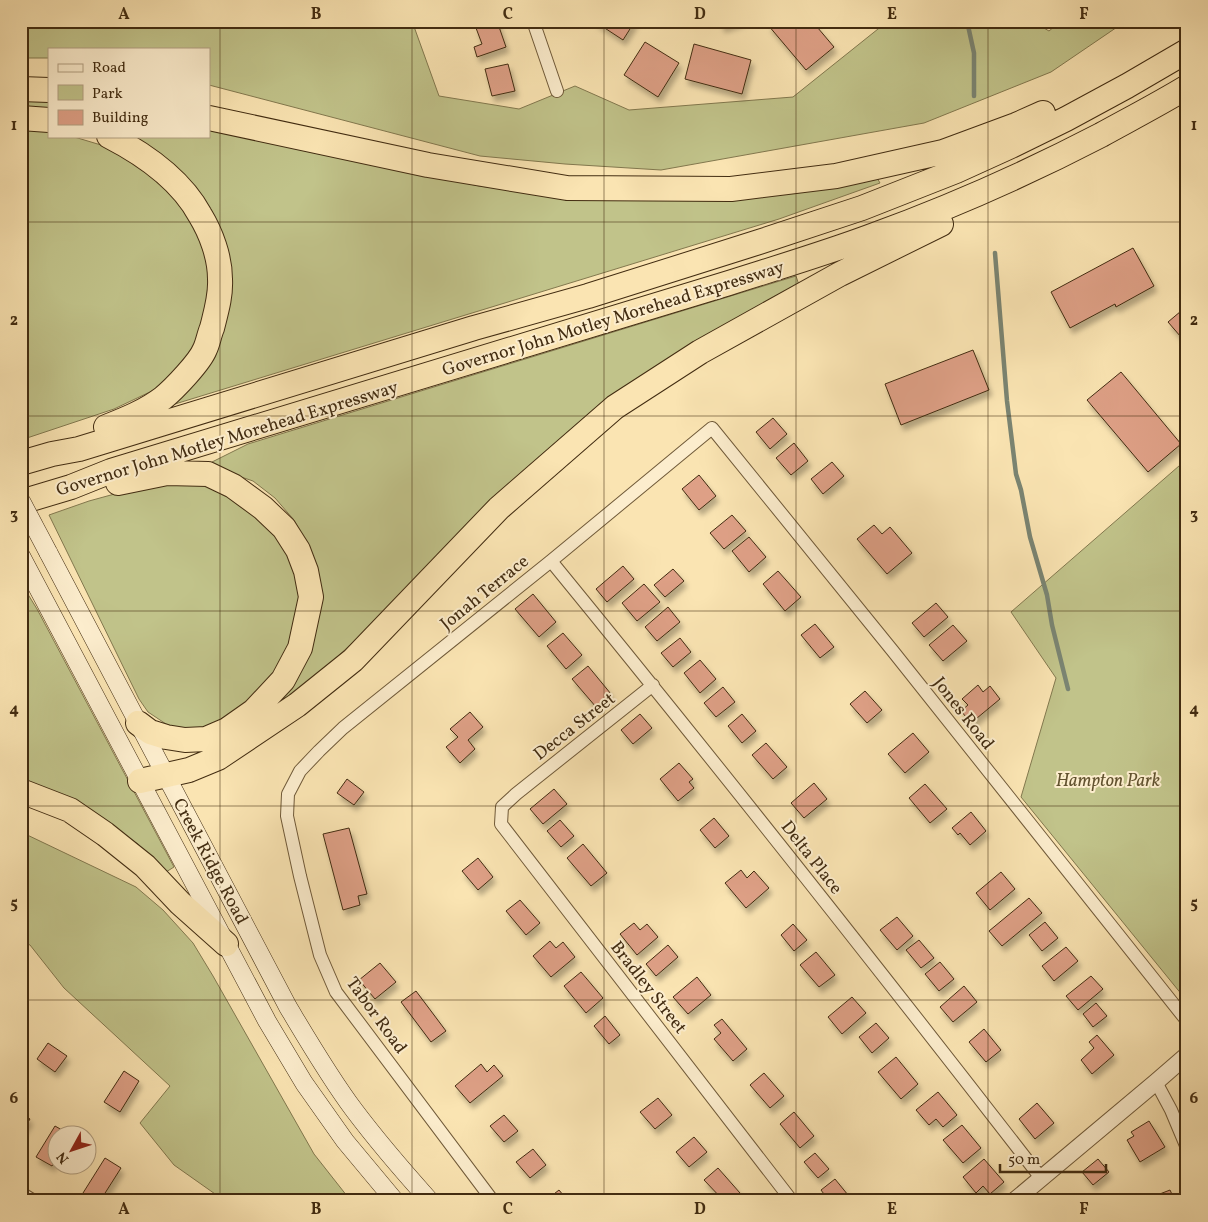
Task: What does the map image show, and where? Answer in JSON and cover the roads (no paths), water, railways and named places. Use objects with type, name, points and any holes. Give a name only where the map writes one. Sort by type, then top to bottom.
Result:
[{"type":"highway","points":[[210,118],[428,165],[568,188],[731,189],[836,176],[943,152],[1016,125],[1083,96],[1132,71],[1187,51]]},
{"type":"highway","name":"Governor John Motley Morehead Expressway","points":[[21,463],[52,454],[80,450],[474,328],[588,296],[862,208],[956,171],[1011,146],[1066,119],[1187,51]]},
{"type":"highway","name":"Governor John Motley Morehead Expressway","points":[[21,501],[71,487],[111,471],[813,257],[870,237],[1009,180],[1066,153],[1187,87]]},
{"type":"highway","points":[[21,88],[48,90]]},
{"type":"highway","points":[[21,118],[48,120]]},
{"type":"highway","points":[[52,454],[73,439],[133,416],[163,398],[185,376],[205,351],[217,308],[220,280],[218,259],[200,214],[168,176],[114,138]]},
{"type":"highway","points":[[140,781],[189,770],[218,758],[297,705],[353,660],[499,508],[615,407],[700,352],[840,274],[977,207],[1009,180]]},
{"type":"highway","points":[[71,487],[120,482],[167,473],[208,474],[232,486],[263,508],[284,528],[298,550],[306,571],[310,597],[300,648],[283,680],[254,711],[227,730],[206,739],[185,740],[166,736],[150,732],[138,723]]},
{"type":"highway","points":[[21,791],[70,810],[105,834],[145,866],[180,903],[226,944]]},
{"type":"main road","name":"Creek Ridge Road","points":[[21,501],[288,1007],[354,1110],[430,1201]]},
{"type":"main road","name":"Creek Ridge Road","points":[[22,558],[267,1021],[304,1083],[345,1141],[395,1201]]},
{"type":"street","points":[[533,21],[557,91]]},
{"type":"street","name":"Jonah Terrace","points":[[288,794],[300,771],[343,728],[712,428]]},
{"type":"street","name":"Jones Road","points":[[712,428],[892,650],[1187,1021]]},
{"type":"street","name":"Delta Place","points":[[551,560],[653,685],[940,1047],[1041,1178]]},
{"type":"street","name":"Decca Street","points":[[516,794],[653,685]]},
{"type":"street","name":"Tabor Road","points":[[288,794],[287,816],[300,876],[320,955],[336,992],[493,1201]]},
{"type":"street","name":"Bradley Street","points":[[516,794],[502,807],[500,824],[792,1201]]},
{"type":"street","points":[[1014,1201],[1187,1055]]},
{"type":"street","points":[[1156,1082],[1171,1110],[1187,1148]]},
{"type":"street","points":[[21,1193],[34,1201]]},
{"type":"waterway","points":[[967,21],[974,53],[974,96]]},
{"type":"waterway","points":[[995,253],[1007,401],[1016,474],[1030,537],[1047,595],[1052,625],[1068,689]]},
{"type":"park label","name":"Hampton Park","points":[[1108,780]]}]
